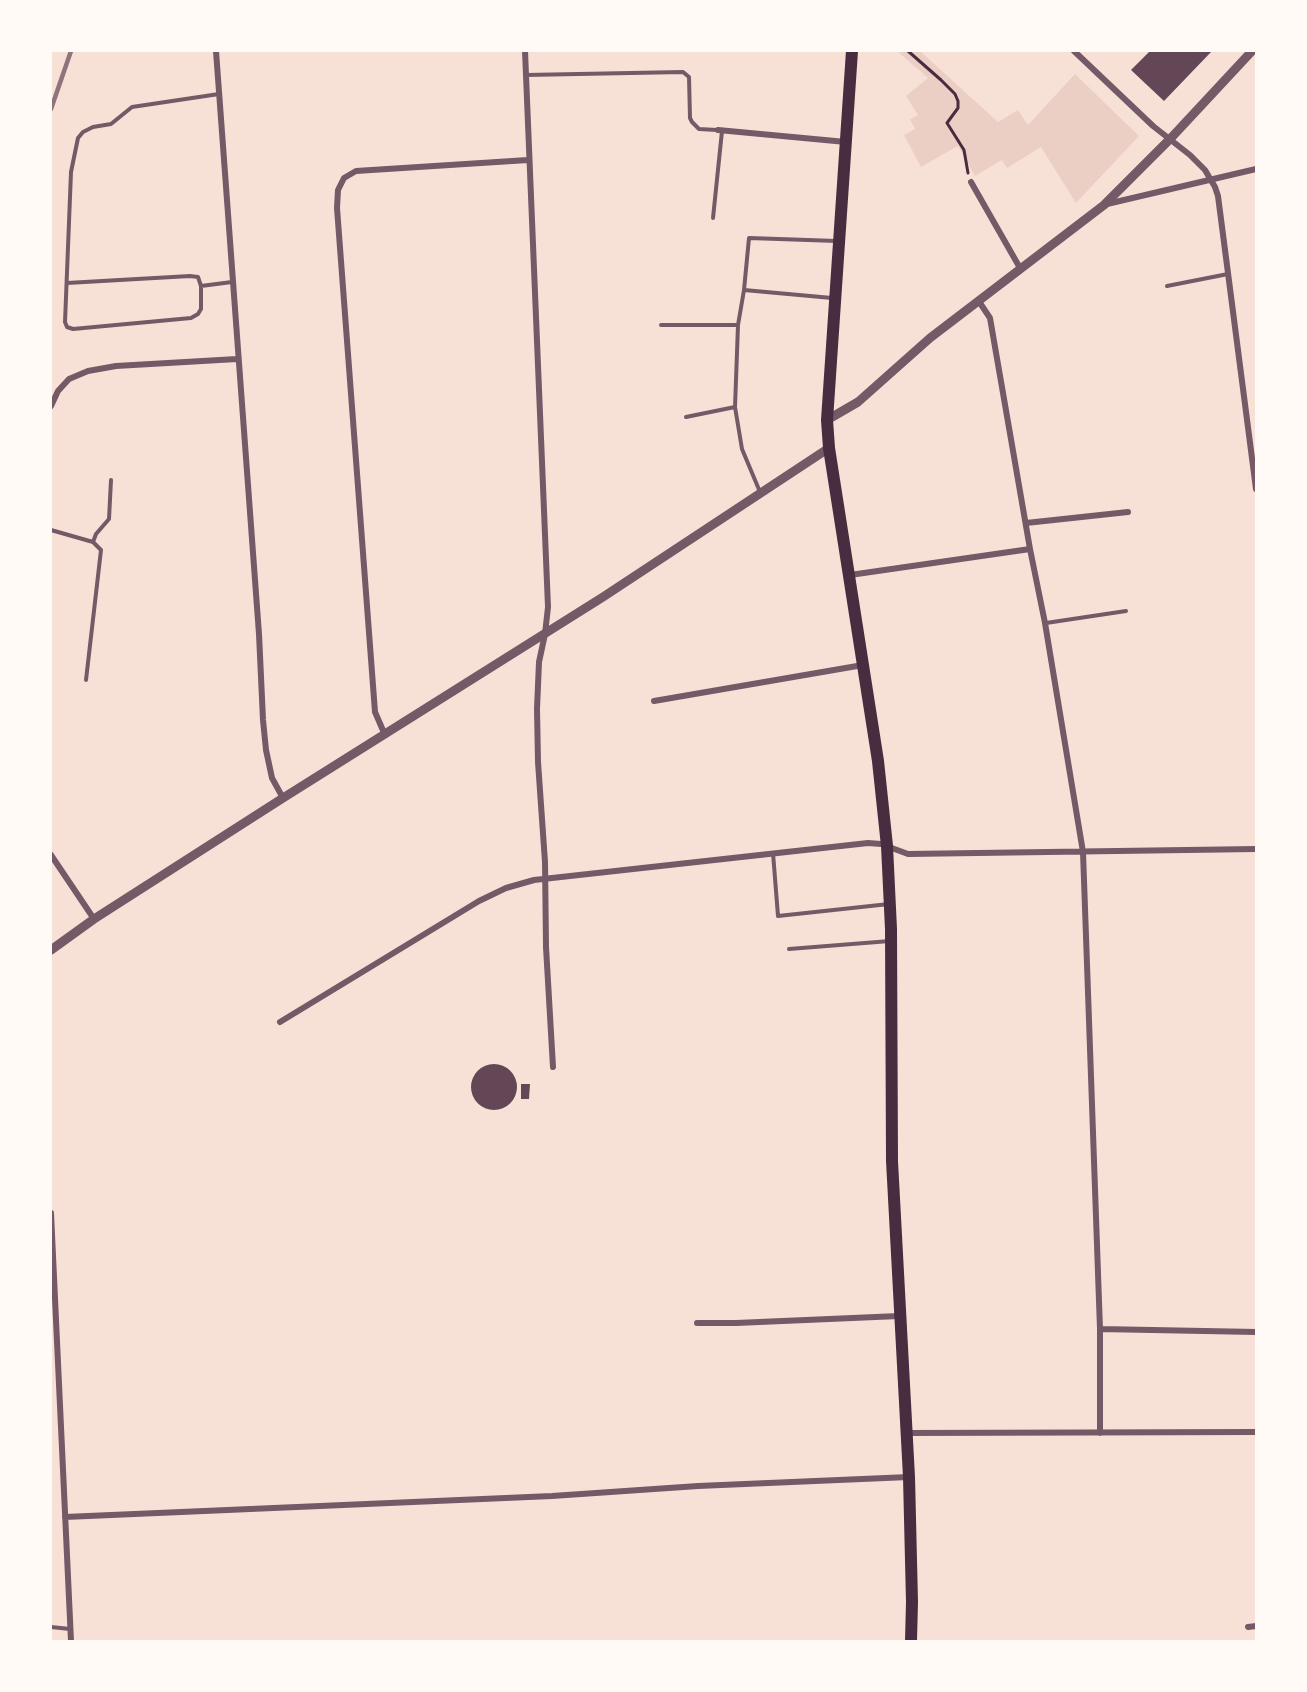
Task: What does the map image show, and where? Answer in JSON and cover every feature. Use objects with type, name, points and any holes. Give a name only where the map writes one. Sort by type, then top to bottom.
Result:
[{"type":"main road","points":[[852,51],[827,420],[829,448],[878,761],[887,846],[891,941],[892,1161],[909,1477],[912,1602],[910,1641]]},
{"type":"street","points":[[216,51],[266,750],[272,778],[283,798]]},
{"type":"street","points":[[525,51],[548,607],[539,662],[537,709],[553,1066]]},
{"type":"street","points":[[1074,51],[1153,126],[1171,138],[1197,161],[1212,180],[1218,196],[1253,429],[1256,489]]},
{"type":"street","points":[[827,420],[858,402],[930,338],[1104,205],[1171,138],[1252,51]]},
{"type":"street","points":[[720,130],[847,142]]},
{"type":"street","points":[[385,736],[375,712],[338,190],[344,178],[356,171],[528,160]]},
{"type":"street","points":[[1104,205],[1256,169]]},
{"type":"street","points":[[971,182],[1020,268]]},
{"type":"street","points":[[978,300],[990,318],[1045,623],[1083,852],[1100,1329],[1100,1433]]},
{"type":"street","points":[[51,406],[58,391],[69,379],[88,371],[116,366],[237,359]]},
{"type":"street","points":[[51,950],[94,919],[545,634],[829,448]]},
{"type":"street","points":[[1026,524],[1128,512]]},
{"type":"street","points":[[850,575],[1030,549]]},
{"type":"street","points":[[654,701],[864,665]]},
{"type":"street","points":[[280,1022],[479,901],[514,885],[546,878],[868,843],[887,846],[908,854],[1256,849]]},
{"type":"street","points":[[51,855],[94,919]]},
{"type":"street","points":[[51,1213],[53,1304],[71,1641]]},
{"type":"street","points":[[697,1323],[899,1316]]},
{"type":"street","points":[[1100,1329],[1256,1332]]},
{"type":"street","points":[[907,1433],[1256,1431]]},
{"type":"street","points":[[65,1517],[552,1496],[698,1486],[909,1477]]},
{"type":"street","points":[[1248,1627],[1256,1626]]},
{"type":"lane","points":[[526,75],[683,72],[689,77],[692,122],[699,129],[720,130],[713,218]]},
{"type":"lane","points":[[67,283],[198,277],[201,286],[201,309],[198,314],[191,318],[73,329],[67,327],[65,322],[71,172],[78,138],[82,132],[93,127],[111,124],[132,107],[219,94]]},
{"type":"lane","points":[[760,493],[742,449],[735,407],[738,325],[749,238],[839,241]]},
{"type":"lane","points":[[1167,286],[1228,274]]},
{"type":"lane","points":[[201,286],[232,282]]},
{"type":"lane","points":[[744,290],[836,298]]},
{"type":"lane","points":[[661,325],[738,325]]},
{"type":"lane","points":[[686,417],[735,407]]},
{"type":"lane","points":[[93,542],[96,534],[109,519],[111,480]]},
{"type":"lane","points":[[51,530],[93,542],[101,550],[86,680]]},
{"type":"lane","points":[[1045,623],[1126,611]]},
{"type":"lane","points":[[773,853],[778,916],[889,904]]},
{"type":"lane","points":[[789,949],[891,941]]},
{"type":"lane","points":[[51,1627],[71,1629]]},
{"type":"path","points":[[908,51],[955,94],[958,108],[947,123],[964,150],[971,182]]},
{"type":"shaded area","points":[[897,51],[920,51],[998,122],[1018,110],[1028,125],[1075,74],[1139,136],[1076,203],[1041,147],[1007,168],[1002,160],[975,176],[958,146],[921,167],[904,135],[915,129],[910,119],[918,115],[906,96],[928,78]]},
{"type":"building","points":[[1150,51],[1212,51],[1164,101],[1131,70]]},
{"type":"building","points":[[494,1064],[510,1071],[517,1087],[510,1103],[494,1110],[478,1103],[471,1087],[478,1071]]},
{"type":"building","points":[[521,1084],[530,1084],[529,1099],[521,1099]]},
{"type":"railway","points":[[51,109],[71,51]]}]
